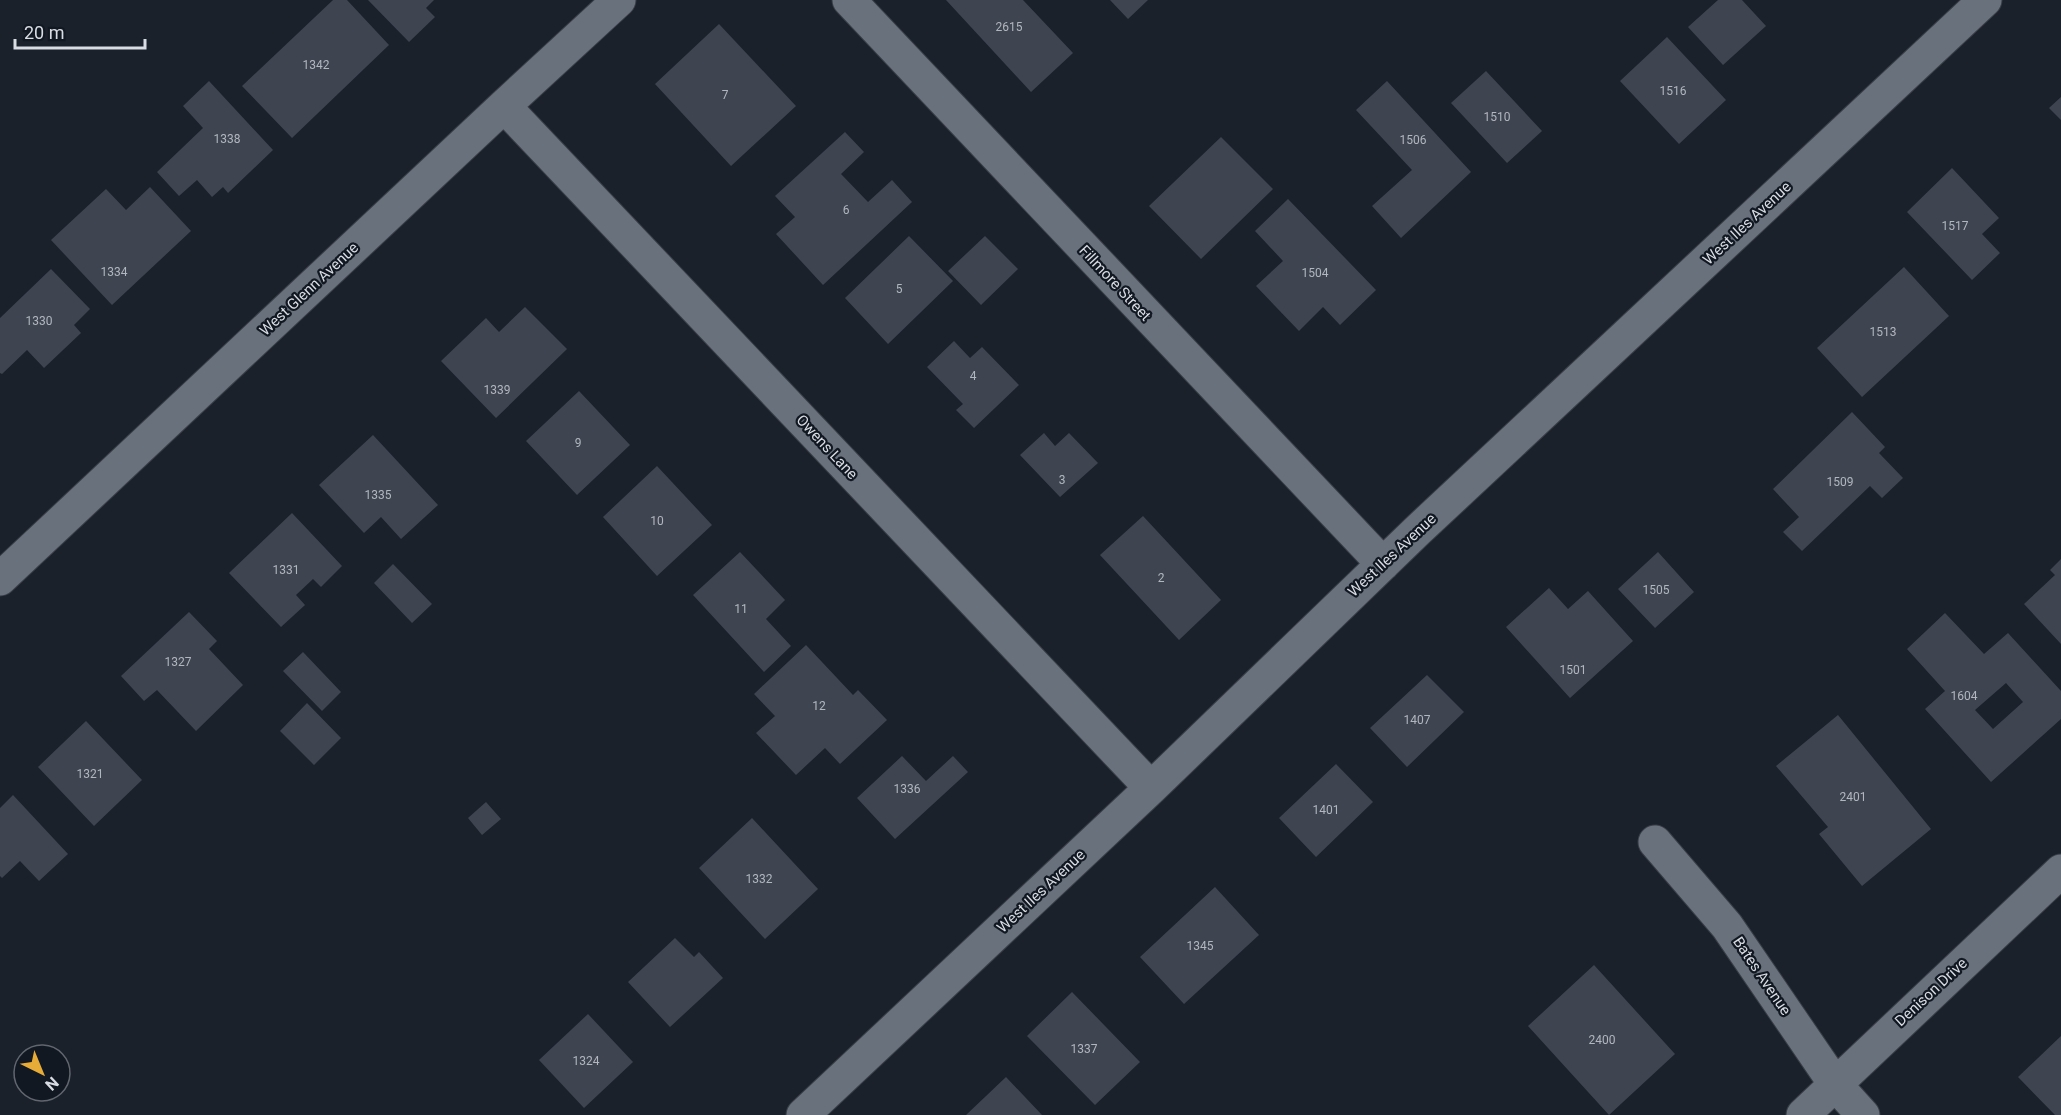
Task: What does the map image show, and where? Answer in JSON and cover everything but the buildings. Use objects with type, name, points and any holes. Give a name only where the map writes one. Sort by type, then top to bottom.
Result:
[{"type":"street","name":"West Glenn Avenue","points":[[0,579],[619,0]]},
{"type":"street","name":"Fillmore Street","points":[[849,0],[1383,564]]},
{"type":"street","name":"West Iles Avenue","points":[[803,1115],[1150,788],[1383,564],[1985,0]]},
{"type":"street","name":"Owens Lane","points":[[504,106],[1150,788]]},
{"type":"street","name":"Bates Avenue","points":[[1655,842],[1727,926],[1835,1084],[1863,1115]]},
{"type":"street","name":"Denison Drive","points":[[1803,1115],[2061,871]]}]
